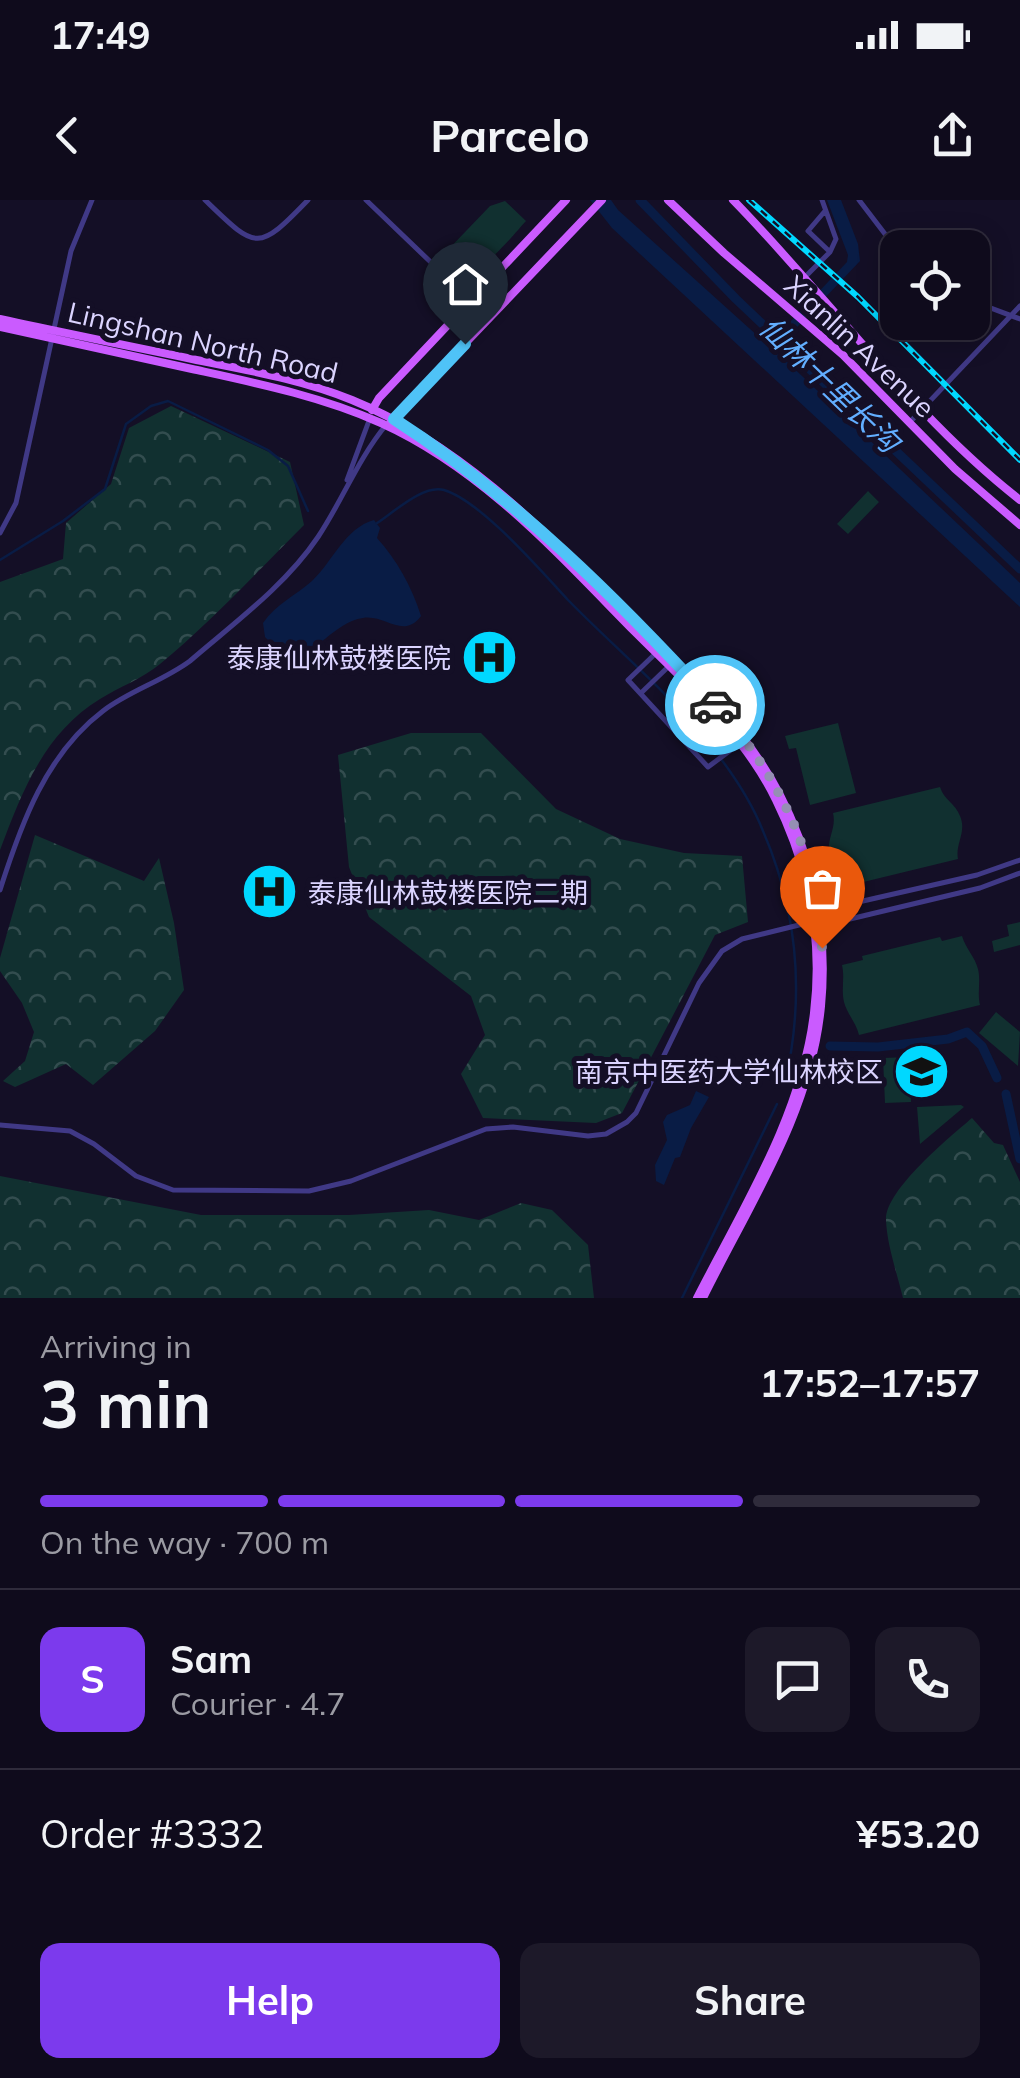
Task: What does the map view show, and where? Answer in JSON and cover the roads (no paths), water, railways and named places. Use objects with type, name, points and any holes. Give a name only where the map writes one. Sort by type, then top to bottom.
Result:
[{"type":"main road","points":[[371,413],[566,200]]},
{"type":"main road","points":[[390,422],[602,200]]},
{"type":"main road","name":"Xianlin Avenue","points":[[668,200],[724,254],[843,355],[955,469],[1020,524]]},
{"type":"main road","name":"Xianlin Avenue","points":[[733,200],[806,276],[922,412],[1020,500]]},
{"type":"main road","name":"Lingshan North Road","points":[[0,319],[52,335]]},
{"type":"main road","name":"Lingshan North Road","points":[[0,327],[284,377],[390,422],[450,455],[544,530],[671,664],[738,728],[764,766],[794,826],[811,874],[818,926],[815,1009],[796,1093],[700,1298]]},
{"type":"main road","points":[[955,469],[956,459],[964,452]]},
{"type":"main road","name":"Lingshan North Road","points":[[671,664],[767,783],[790,830],[816,913]]},
{"type":"street","points":[[0,534],[18,497],[71,251],[92,200]]},
{"type":"street","points":[[205,200],[241,235],[251,239],[272,236],[308,200]]},
{"type":"street","points":[[366,200],[489,318]]},
{"type":"street","points":[[806,276],[830,252],[836,239],[822,200]]},
{"type":"street","points":[[859,200],[882,230]]},
{"type":"street","points":[[826,210],[808,232],[830,252]]},
{"type":"street","points":[[910,422],[1020,306]]},
{"type":"street","points":[[990,308],[1020,319]]},
{"type":"street","points":[[342,492],[371,413]]},
{"type":"street","points":[[0,890],[34,797],[68,744],[104,710],[190,661],[267,593],[318,536],[342,492],[390,422]]},
{"type":"street","points":[[658,650],[628,680],[708,766],[736,746]]},
{"type":"street","points":[[641,693],[671,664]]},
{"type":"street","points":[[802,924],[816,913],[961,879],[1020,860]]},
{"type":"street","points":[[0,1126],[70,1131],[136,1176],[154,1185],[186,1190],[325,1188],[496,1127],[588,1136],[606,1134],[628,1122],[636,1112],[712,961],[742,939],[802,924],[818,926],[980,888],[1020,873]]},
{"type":"water","points":[[590,200],[611,200],[760,338],[773,336],[789,323],[847,262],[848,255],[827,200],[841,200],[858,244],[860,261],[781,344],[782,357],[1020,583],[1020,607],[612,228]]},
{"type":"water","points":[[374,520],[380,528],[377,538],[403,574],[421,616],[407,626],[371,618],[353,621],[307,652],[287,659],[265,637],[263,623],[320,573],[355,530]]},
{"type":"water","points":[[696,1091],[709,1097],[664,1185],[656,1181],[655,1165],[667,1140],[663,1122],[667,1115],[690,1105]]},
{"type":"waterway","name":"仙林十里长沟","points":[[640,200],[736,299],[1020,569]]},
{"type":"waterway","points":[[0,560],[105,489],[126,424],[151,406],[168,401],[268,450],[288,466],[308,511]]},
{"type":"waterway","points":[[377,523],[418,495],[436,489],[475,508],[510,538],[674,704],[723,762],[763,831],[791,923],[795,1018],[785,1083]]},
{"type":"waterway","points":[[830,1046],[878,1047],[948,1039],[967,1032],[982,1046],[997,1078]]},
{"type":"waterway","points":[[1006,1094],[1020,1159]]},
{"type":"waterway","points":[[682,1298],[777,1104]]},
{"type":"railway","points":[[749,200],[858,297],[1020,460]]},
{"type":"place","name":"泰康仙林鼓楼医院","points":[[490,657]]},
{"type":"place","name":"泰康仙林鼓楼医院二期","points":[[269,892]]},
{"type":"place","name":"南京中医药大学仙林校区","points":[[922,1071]]}]
